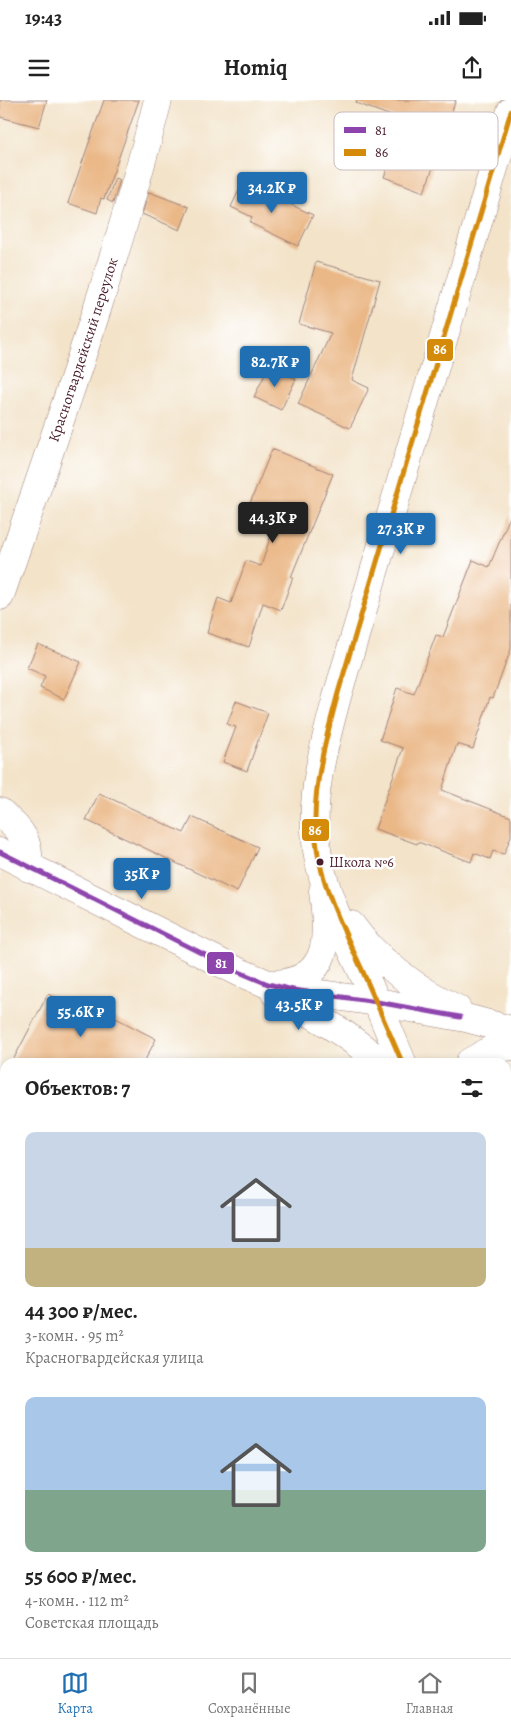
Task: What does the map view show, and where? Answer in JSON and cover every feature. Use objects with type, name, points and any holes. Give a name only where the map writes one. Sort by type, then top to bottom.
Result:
[{"type":"street","name":"Красногвардейский переулок","points":[[0,596],[71,388],[137,179],[158,100]]},
{"type":"street","points":[[498,155],[511,111]]},
{"type":"street","points":[[400,1058],[338,918],[316,844],[315,802],[326,738],[344,674],[493,170]]},
{"type":"street","points":[[0,812],[22,834],[27,842],[29,868]]},
{"type":"street","points":[[0,852],[239,972],[330,1024],[375,1058]]},
{"type":"street","points":[[268,984],[298,980],[309,973],[318,962],[325,947],[327,932],[324,875]]},
{"type":"street","points":[[324,875],[342,913],[354,930],[384,961],[420,989],[509,1035]]},
{"type":"street","points":[[239,972],[268,984],[293,990],[466,1018],[509,1035]]},
{"type":"street","points":[[477,1058],[491,1050],[509,1035]]},
{"type":"building","points":[[0,100],[47,100],[39,127],[0,117]]},
{"type":"building","points":[[104,100],[139,100],[104,199],[101,198],[97,213],[68,203]]},
{"type":"building","points":[[357,100],[456,100],[452,112],[380,112],[356,103]]},
{"type":"building","points":[[387,170],[432,170],[424,192],[384,177]]},
{"type":"building","points":[[115,178],[120,180],[113,203],[107,200]]},
{"type":"building","points":[[243,182],[313,215],[298,246],[250,223],[252,217],[231,207]]},
{"type":"building","points":[[149,192],[189,207],[180,230],[142,214]]},
{"type":"building","points":[[316,262],[380,280],[352,380],[369,388],[350,428],[298,404],[331,333],[299,324]]},
{"type":"building","points":[[269,366],[296,379],[281,410],[254,397]]},
{"type":"building","points":[[272,449],[333,474],[291,577],[293,577],[281,610],[263,603],[249,647],[207,633],[218,598],[231,603],[246,561],[261,566],[276,519],[248,508]]},
{"type":"building","points":[[511,514],[511,649],[493,698],[490,697],[473,749],[457,744],[442,790],[511,817],[511,836],[504,854],[493,851],[490,859],[474,853],[471,862],[418,842],[417,844],[375,829],[403,748],[380,740],[397,688],[414,694],[436,635],[443,637],[473,560],[489,567]]},
{"type":"building","points":[[38,644],[81,662],[64,699],[40,688],[45,676],[27,668]]},
{"type":"building","points":[[236,701],[268,713],[247,771],[223,762],[236,727],[227,724]]},
{"type":"building","points":[[99,793],[184,833],[192,817],[258,847],[237,892],[86,820]]},
{"type":"building","points":[[48,994],[105,1024],[110,1015],[156,1039],[146,1058],[14,1058]]},
{"type":"transit line","name":"86","points":[[498,155],[511,111]]},
{"type":"transit line","name":"86","points":[[400,1058],[338,917],[324,879],[316,840],[317,788],[322,756],[338,693],[493,170]]},
{"type":"transit line","name":"81","points":[[0,852],[239,972],[268,984],[293,990],[377,1002],[460,1017]]},
{"type":"place","name":"Школа №6","points":[[320,862]]}]
